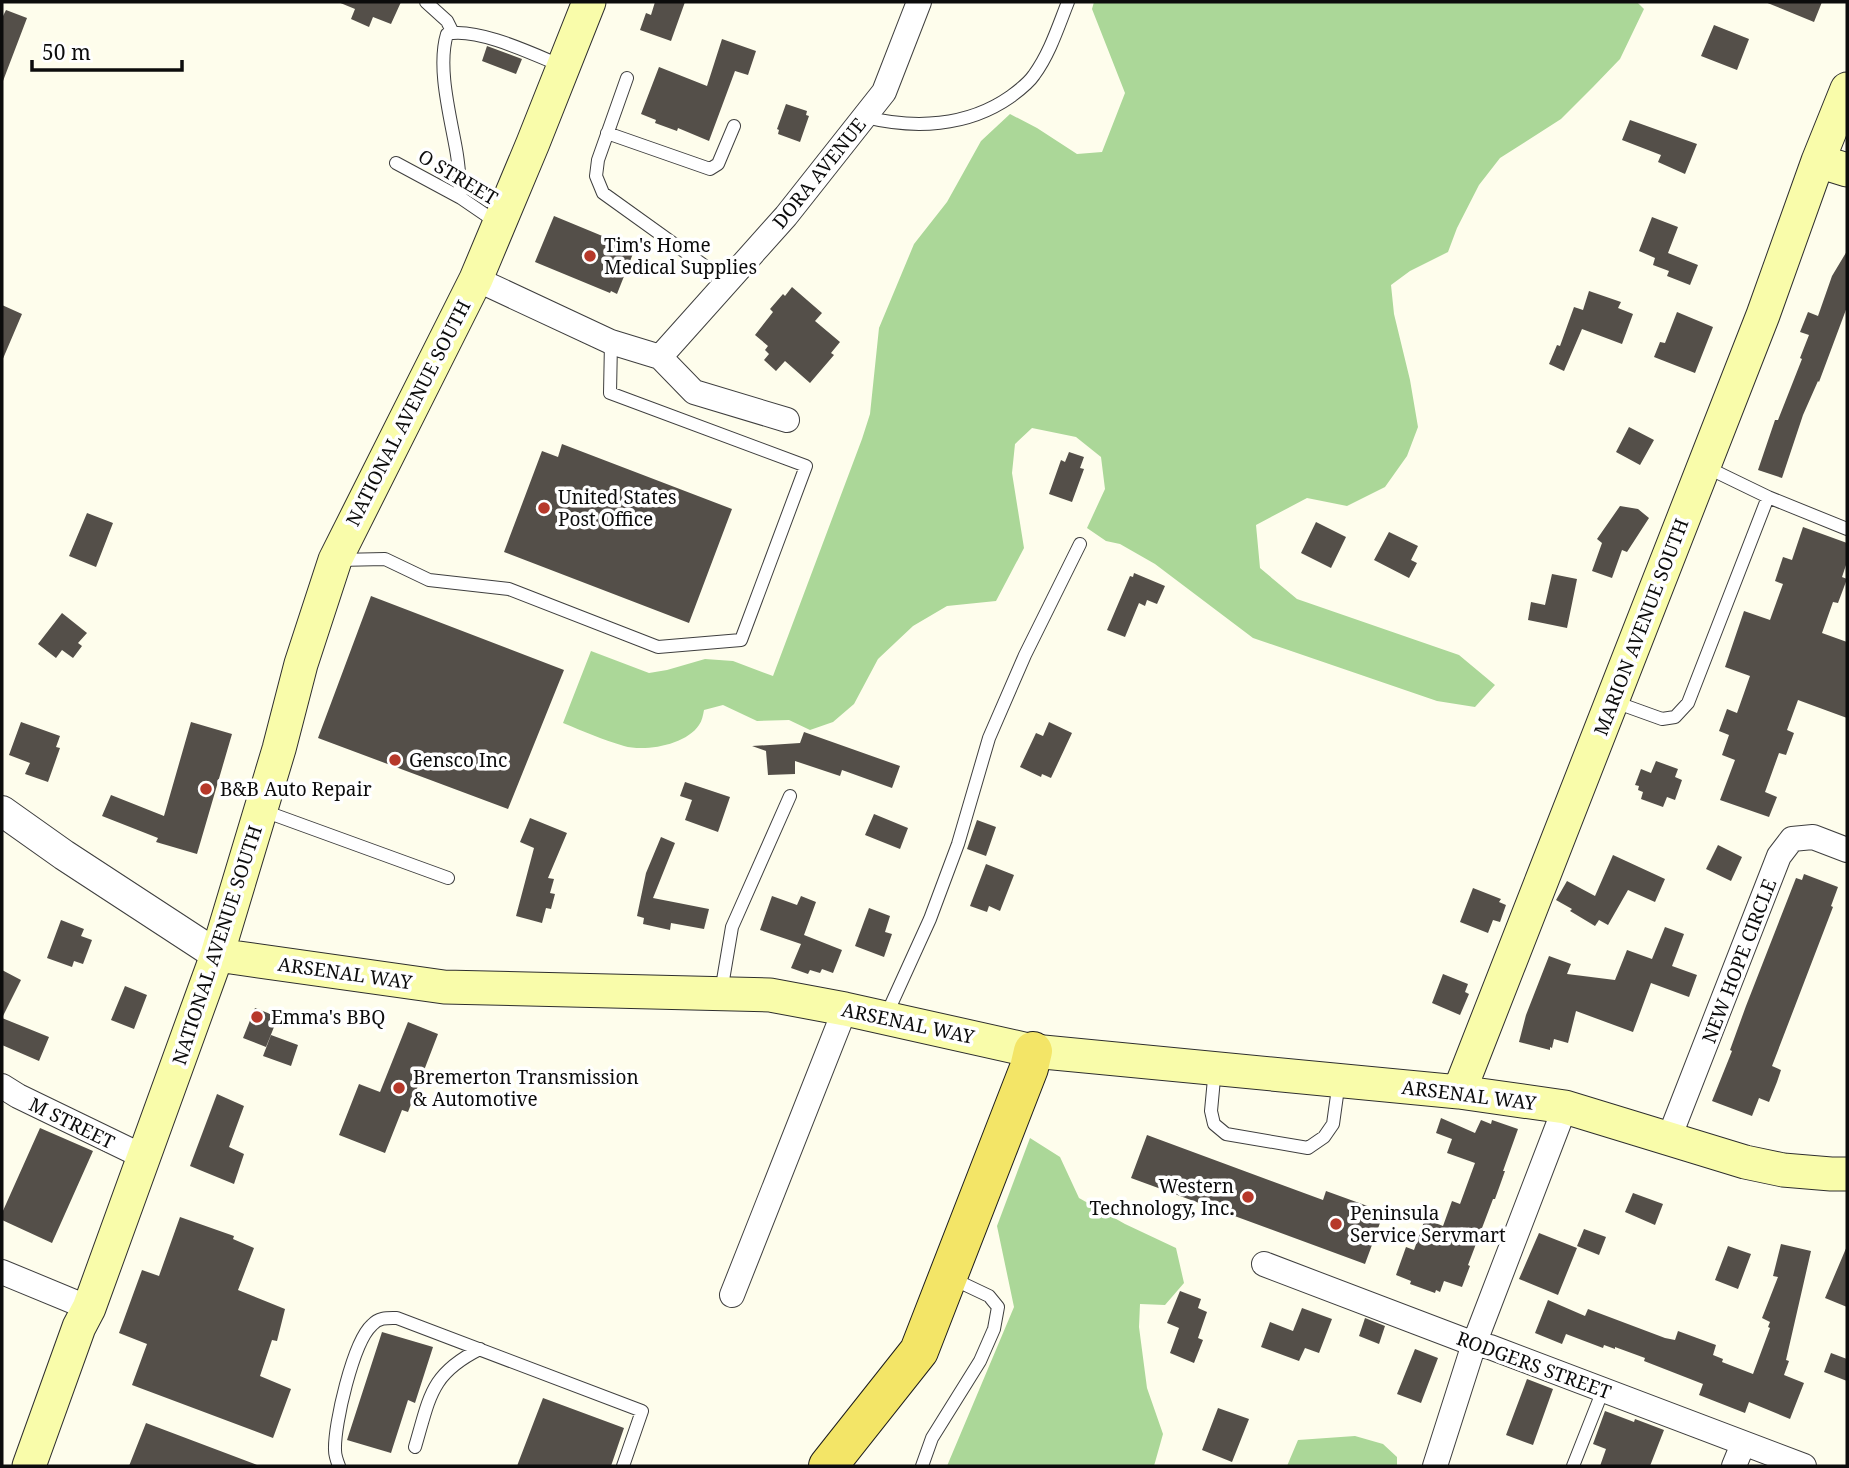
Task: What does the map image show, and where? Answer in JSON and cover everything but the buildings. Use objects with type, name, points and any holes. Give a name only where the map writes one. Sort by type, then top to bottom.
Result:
[{"type":"main road","name":"NATIONAL AVENUE SOUTH","points":[[29,1466],[216,955],[279,749],[301,664],[335,560],[476,279],[589,2]]},
{"type":"main road","name":"MARION AVENUE SOUTH","points":[[1459,1092],[1763,316],[1833,165],[1847,89]]},
{"type":"main road","name":"ARSENAL WAY","points":[[216,955],[444,987],[770,995],[1033,1051],[1459,1092],[1565,1107],[1745,1162],[1783,1170],[1847,1174]]},
{"type":"main road","points":[[828,1466],[919,1351],[1029,1069],[1033,1051]]},
{"type":"street","name":"DORA AVENUE","points":[[660,357],[786,216],[884,92],[919,2]]},
{"type":"street","points":[[476,279],[611,342],[660,357],[694,392],[787,420]]},
{"type":"street","name":"ARSENAL WAY","points":[[2,811],[216,955]]},
{"type":"street","name":"NEW HOPE CIRCLE","points":[[1669,1138],[1780,856],[1791,839],[1813,837],[1847,850]]},
{"type":"street","points":[[732,1295],[845,1009]]},
{"type":"street","name":"M STREET","points":[[2,1086],[144,1157]]},
{"type":"street","points":[[1435,1466],[1474,1344],[1565,1107]]},
{"type":"street","name":"RODGERS STREET","points":[[1264,1264],[1603,1390],[1739,1455],[1804,1466]]},
{"type":"street","points":[[2,1272],[89,1308]]},
{"type":"lane","points":[[426,2],[447,21],[453,33]]},
{"type":"lane","points":[[865,117],[906,124],[944,123],[987,111],[1017,92],[1032,78],[1047,55],[1068,2]]},
{"type":"lane","points":[[461,198],[457,151],[448,107],[443,46],[447,34],[456,32],[508,43],[563,66]]},
{"type":"lane","points":[[627,78],[598,160],[596,176],[604,193],[727,282]]},
{"type":"lane","points":[[607,133],[710,169],[718,164],[734,125]]},
{"type":"lane","name":"O STREET","points":[[396,163],[461,198],[499,225]]},
{"type":"lane","points":[[335,560],[385,559],[429,580],[509,589],[658,648],[741,640],[806,466],[610,393],[611,342]]},
{"type":"lane","points":[[1704,466],[1768,497],[1847,529]]},
{"type":"lane","points":[[1612,701],[1662,719],[1675,717],[1688,703],[1768,497]]},
{"type":"lane","points":[[885,1018],[930,919],[958,845],[989,738],[1080,544]]},
{"type":"lane","points":[[720,993],[732,927],[790,796]]},
{"type":"lane","points":[[261,810],[448,878]]},
{"type":"lane","points":[[1215,1068],[1212,1111],[1214,1124],[1226,1134],[1308,1148],[1324,1137],[1333,1124],[1339,1080]]},
{"type":"lane","points":[[922,1466],[932,1438],[980,1361],[994,1329],[999,1307],[989,1296],[947,1277]]},
{"type":"lane","points":[[339,1466],[334,1454],[335,1432],[358,1349],[372,1324],[383,1318],[397,1318],[642,1411],[623,1466]]},
{"type":"lane","points":[[415,1447],[437,1382],[452,1366],[480,1349]]},
{"type":"lane","points":[[1573,1466],[1603,1390]]},
{"type":"green space","points":[[1094,2],[1637,2],[1644,9],[1620,59],[1593,87],[1561,119],[1500,158],[1479,185],[1448,252],[1410,271],[1391,285],[1394,314],[1418,427],[1407,456],[1385,487],[1347,506],[1307,498],[1256,525],[1260,568],[1297,599],[1459,655],[1495,685],[1475,707],[1437,701],[1253,638],[1155,564],[1120,544],[1106,541],[1087,528],[1105,489],[1101,457],[1076,437],[1032,428],[1015,444],[1012,473],[1024,548],[996,601],[947,606],[913,626],[878,659],[854,704],[833,722],[810,730],[789,720],[757,721],[723,705],[704,710],[699,725],[685,738],[643,748],[616,744],[563,723],[591,651],[649,673],[705,659],[733,661],[773,676],[862,439],[870,414],[879,328],[914,244],[947,202],[981,141],[1010,114],[1077,154],[1102,152],[1125,93],[1092,9]]},
{"type":"green space","points":[[1030,1138],[1060,1157],[1079,1198],[1176,1248],[1184,1283],[1165,1305],[1140,1304],[1139,1327],[1147,1388],[1163,1434],[1154,1466],[947,1466],[1014,1307],[997,1226]]},
{"type":"green space","points":[[1355,1436],[1383,1444],[1397,1457],[1397,1466],[1287,1466],[1298,1440]]},
{"type":"place","name":"Tim's Home Medical Supplies","points":[[590,256]]},
{"type":"place","name":"United States Post Office","points":[[544,508]]},
{"type":"place","name":"Gensco Inc","points":[[395,760]]},
{"type":"place","name":"B&B Auto Repair","points":[[206,789]]},
{"type":"place","name":"Emma's BBQ","points":[[257,1017]]},
{"type":"place","name":"Bremerton Transmission & Automotive","points":[[399,1088]]},
{"type":"place","name":"Western Technology, Inc.","points":[[1248,1197]]},
{"type":"place","name":"Peninsula Service Servmart","points":[[1336,1224]]}]
